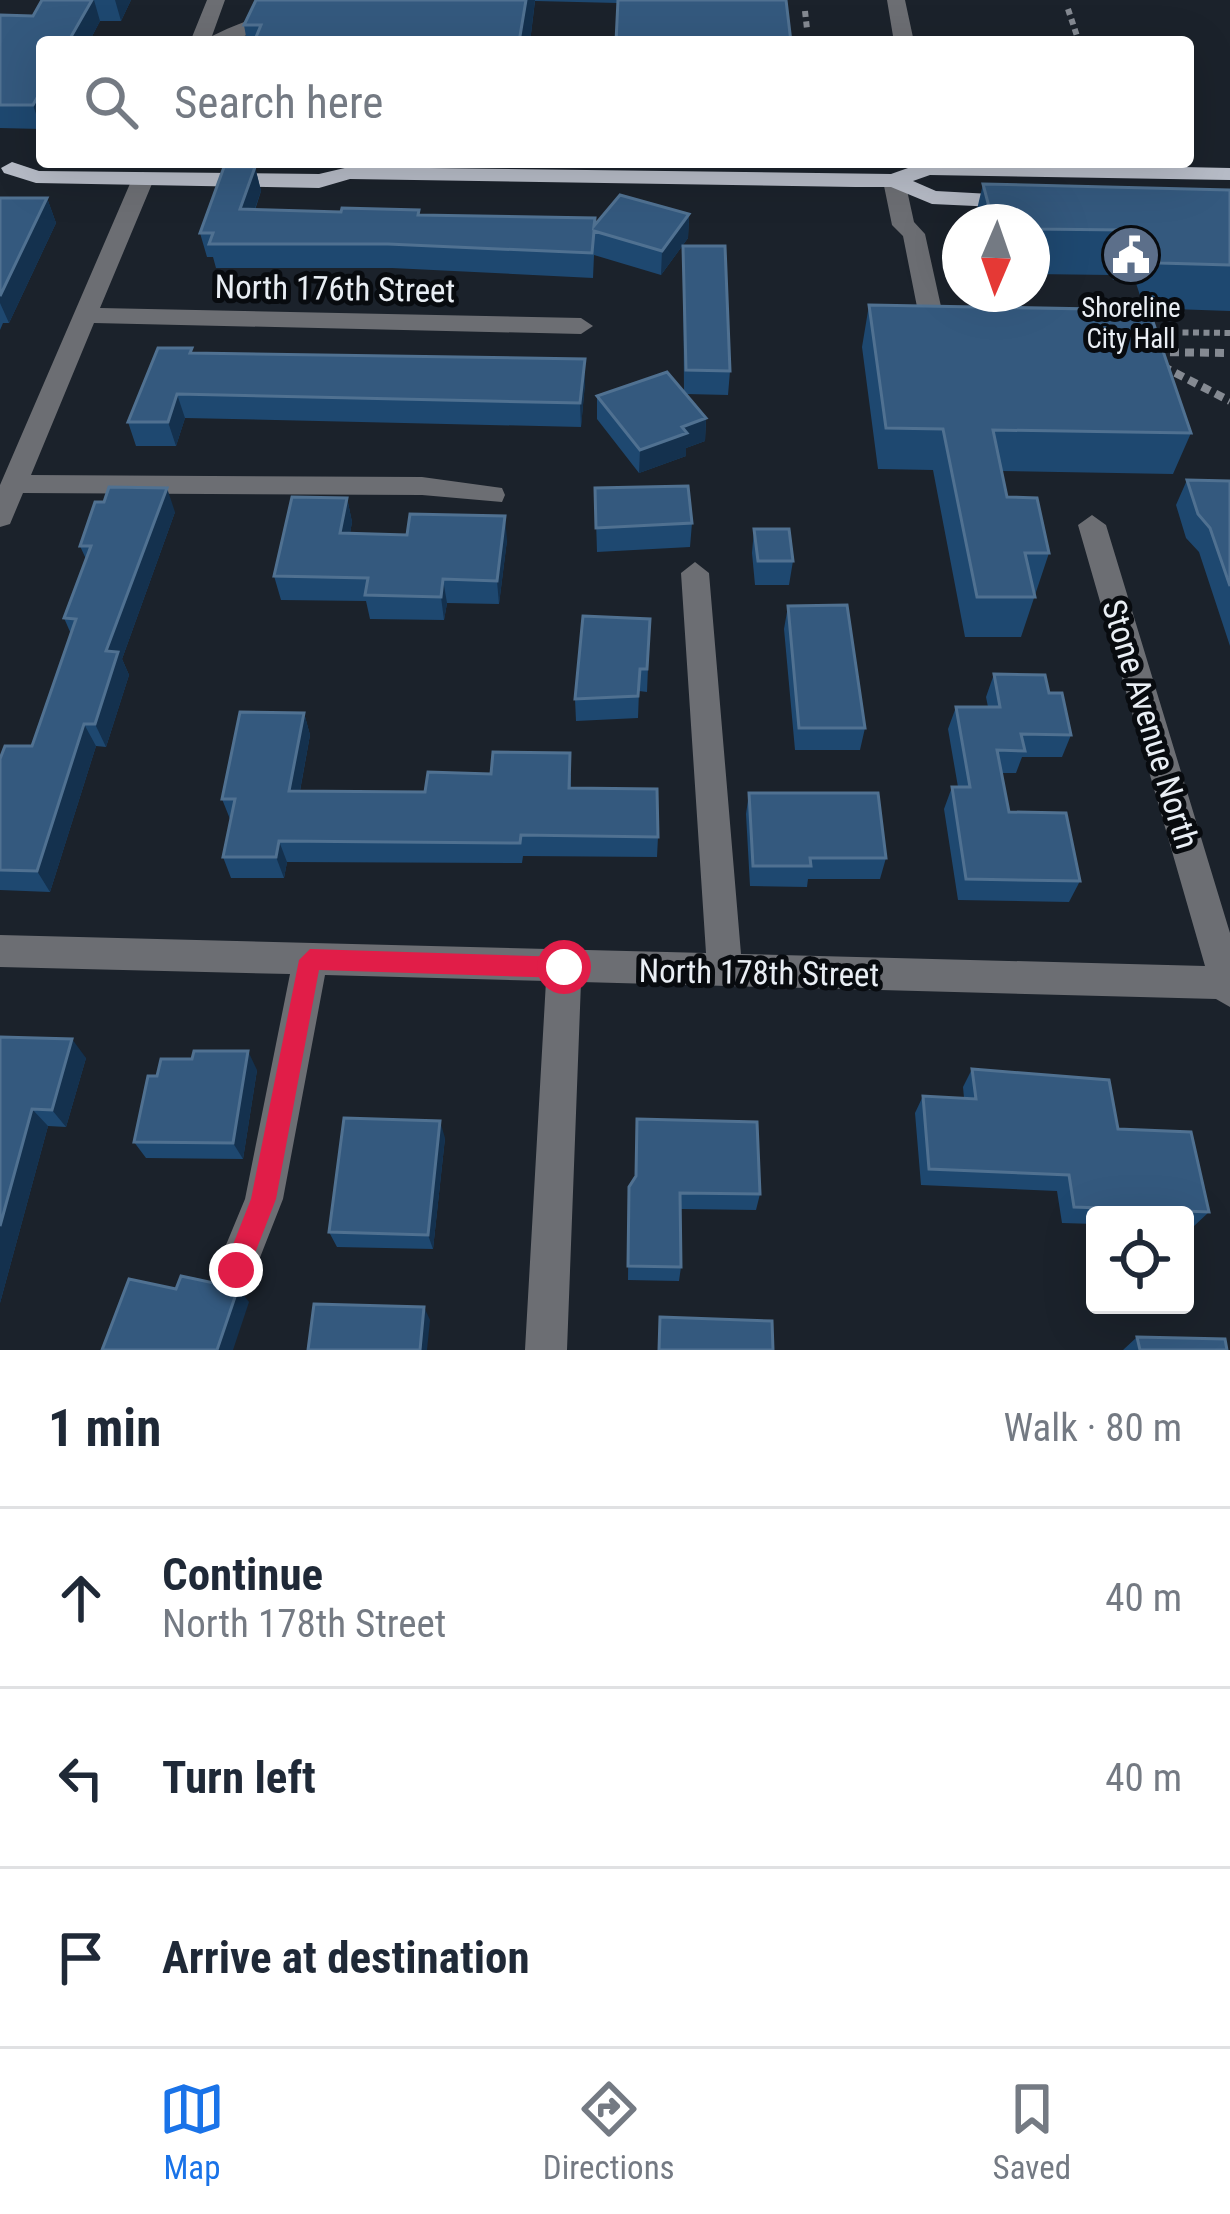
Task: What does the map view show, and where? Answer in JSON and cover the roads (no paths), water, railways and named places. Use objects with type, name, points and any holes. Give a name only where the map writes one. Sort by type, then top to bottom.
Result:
[{"type":"main road","points":[[6,168],[36,161]]},
{"type":"main road","points":[[6,168],[36,177],[128,168]]},
{"type":"main road","points":[[169,168],[319,182],[349,173],[894,182],[932,197],[1035,202]]},
{"type":"main road","points":[[894,182],[920,168]]},
{"type":"main road","points":[[1027,168],[1230,174]]},
{"type":"street","points":[[202,36],[216,0]]},
{"type":"street","points":[[896,0],[903,36]]},
{"type":"street","points":[[228,36],[295,13],[322,18],[315,36]]},
{"type":"street","points":[[0,517],[147,168]]},
{"type":"street","points":[[894,182],[903,226],[914,234],[933,327],[978,328]]},
{"type":"street","name":"North 176th Street","points":[[89,315],[581,326]]},
{"type":"street","points":[[14,484],[422,486],[493,495]]},
{"type":"street","name":"Stone Avenue North","points":[[1092,525],[1229,986]]},
{"type":"street","points":[[695,573],[725,971]]},
{"type":"street","name":"North 178th Street","points":[[0,951],[1229,986]]},
{"type":"street","points":[[236,1270],[264,1199],[310,960]]},
{"type":"street","points":[[546,1350],[564,967]]},
{"type":"place","name":"Shoreline City Hall","points":[[1131,255]]}]
